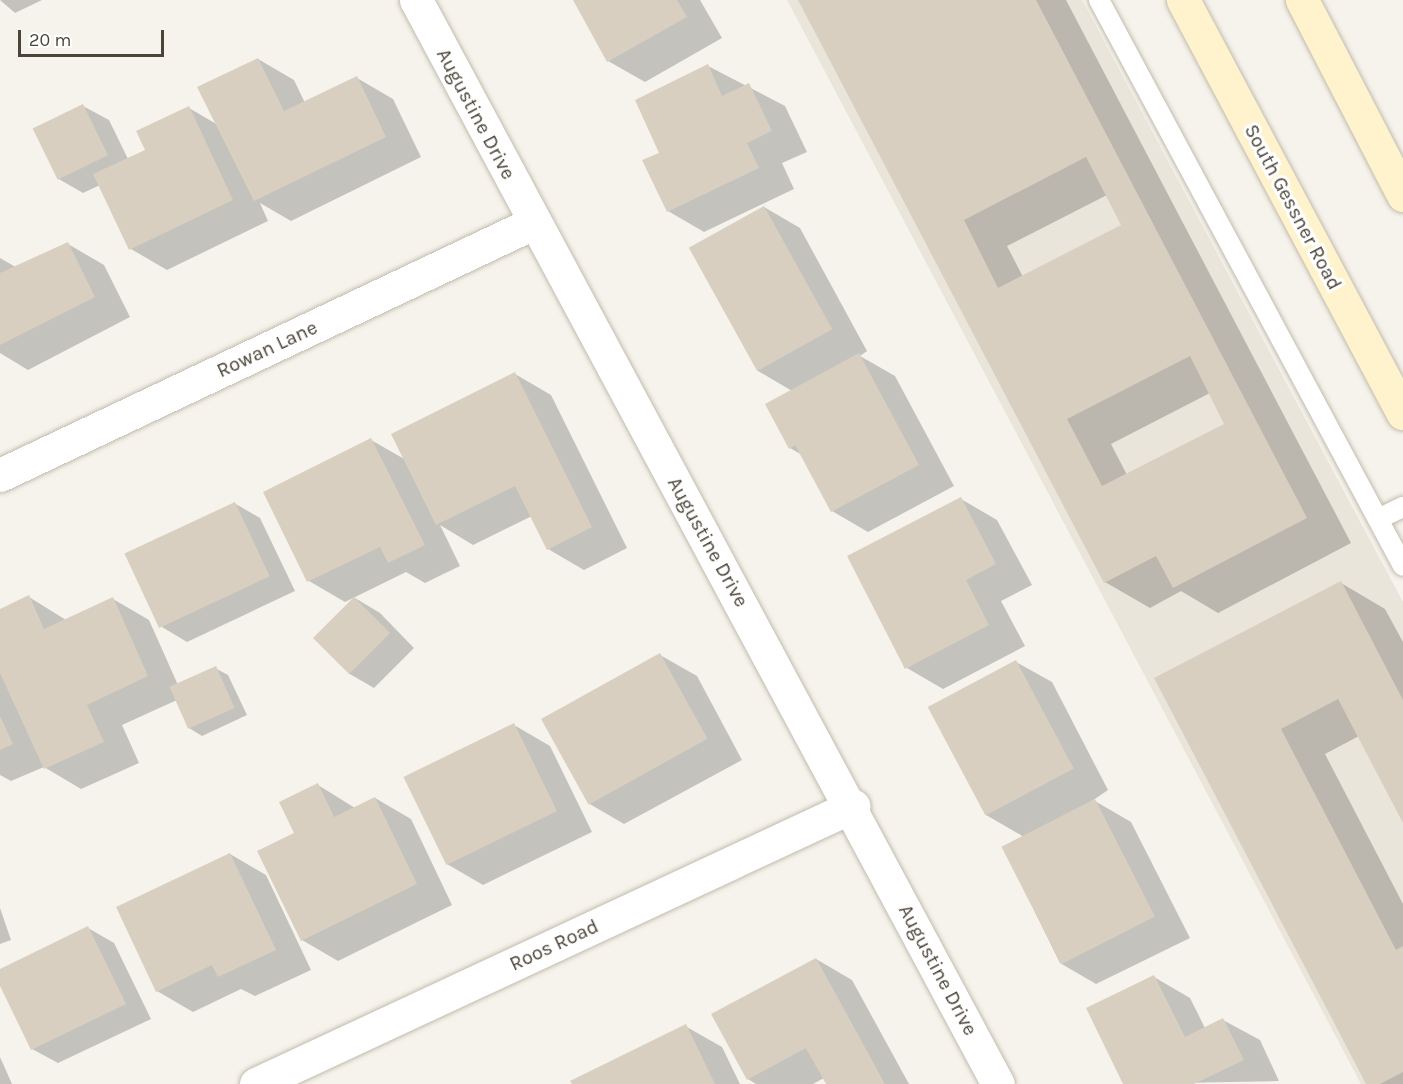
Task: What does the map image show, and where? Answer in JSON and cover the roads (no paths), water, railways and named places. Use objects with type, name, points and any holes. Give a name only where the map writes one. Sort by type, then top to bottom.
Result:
[{"type":"main road","name":"South Gessner Road","points":[[1183,0],[1403,413]]},
{"type":"main road","points":[[1302,0],[1403,195]]},
{"type":"street","name":"Augustine Drive","points":[[416,0],[533,223],[853,806],[998,1084]]},
{"type":"street","name":"Rowan Lane","points":[[0,475],[533,223]]},
{"type":"street","name":"Roos Road","points":[[256,1084],[853,806]]},
{"type":"lane","points":[[1099,0],[1403,566]]},
{"type":"lane","points":[[1378,519],[1403,507]]}]
